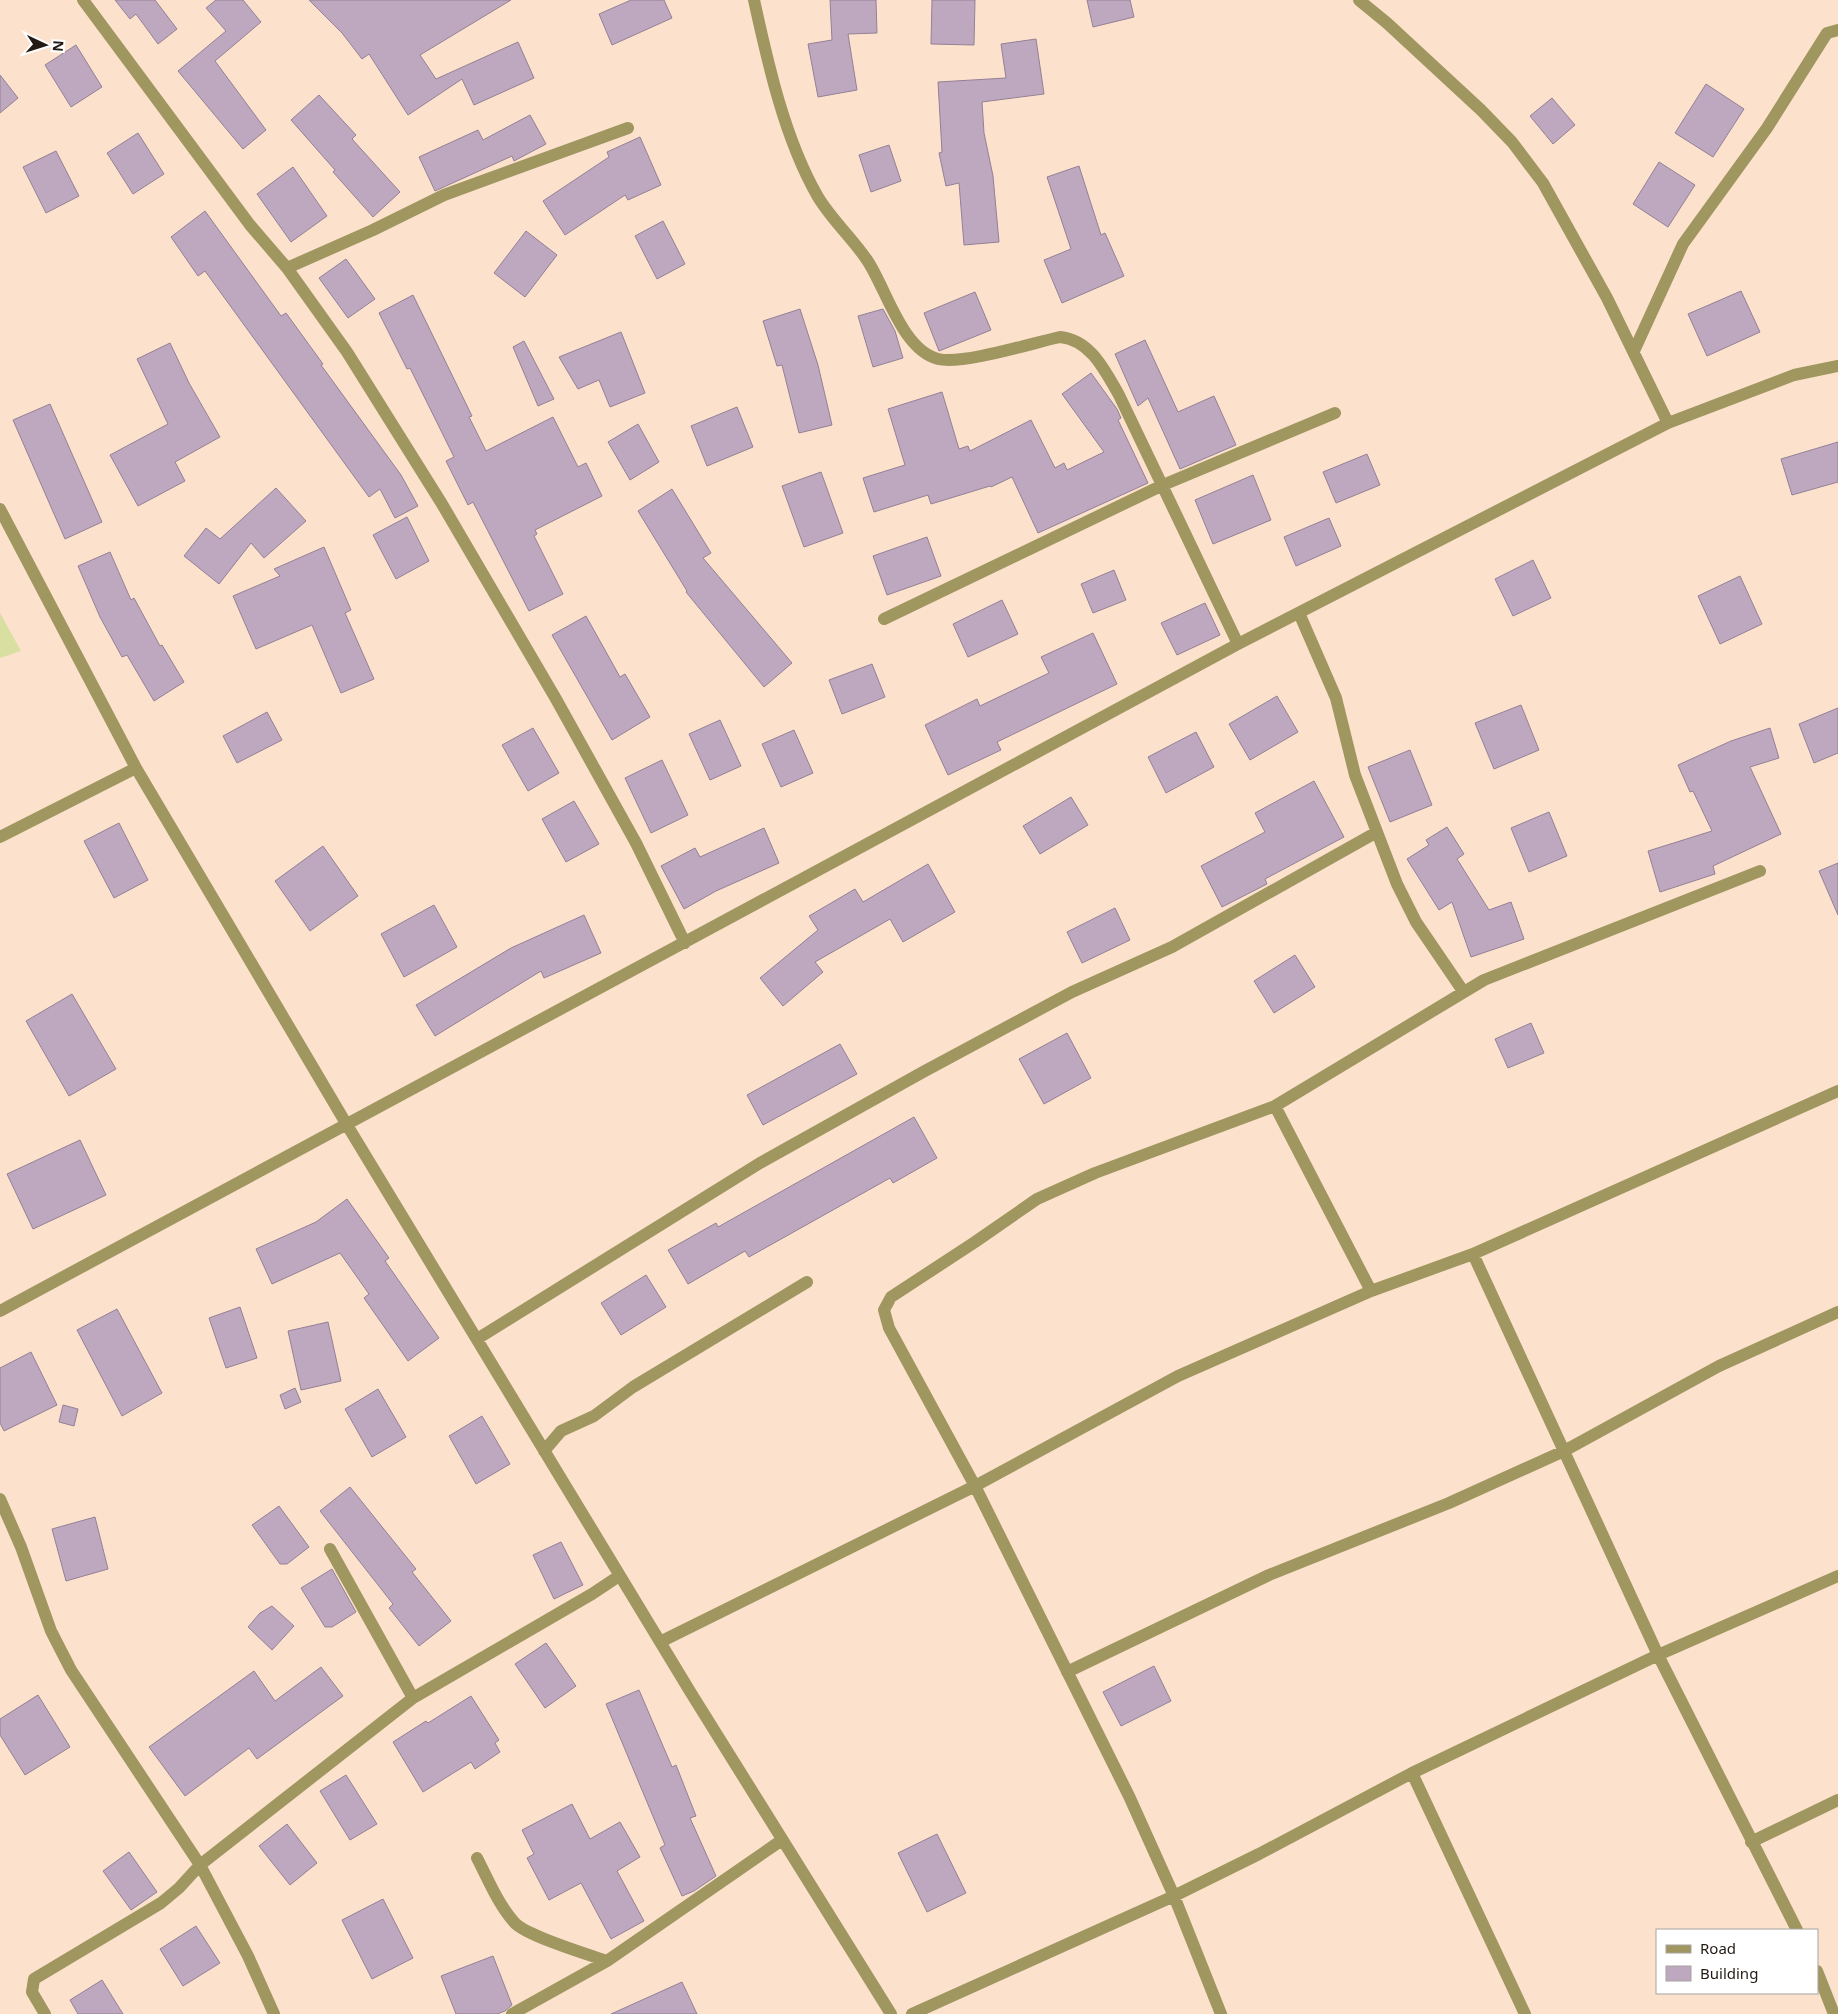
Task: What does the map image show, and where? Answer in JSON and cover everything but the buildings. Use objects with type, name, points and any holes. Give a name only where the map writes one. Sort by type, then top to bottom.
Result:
[{"type":"street","points":[[83,0],[250,224],[287,268],[346,352],[442,504],[556,699],[636,843],[685,943]]},
{"type":"street","points":[[754,0],[768,59],[801,165],[818,198],[835,222],[867,260],[909,338],[921,350],[937,359],[959,360],[1060,337],[1082,342],[1101,365],[1119,395],[1238,644]]},
{"type":"street","points":[[1359,0],[1387,23],[1481,110],[1512,142],[1543,183],[1634,351],[1668,423]]},
{"type":"street","points":[[1634,351],[1683,244],[1767,128],[1827,33],[1838,30]]},
{"type":"street","points":[[287,268],[373,230],[444,195],[628,128]]},
{"type":"street","points":[[0,1311],[1238,644],[1668,423],[1794,376],[1838,366]]},
{"type":"street","points":[[884,619],[1163,485],[1335,413]]},
{"type":"street","points":[[0,509],[136,768],[347,1125],[619,1576],[891,2014]]},
{"type":"street","points":[[1299,613],[1336,698],[1355,775],[1397,884],[1416,922],[1463,991]]},
{"type":"street","points":[[0,837],[136,768]]},
{"type":"street","points":[[477,1339],[769,1158],[1072,992],[1172,948],[1377,832]]},
{"type":"street","points":[[1221,2014],[1174,1896],[1129,1796],[975,1486],[889,1328],[884,1310],[891,1297],[975,1242],[1037,1198],[1096,1173],[1275,1106],[1463,991],[1511,968],[1760,871]]},
{"type":"street","points":[[660,1642],[975,1486],[1178,1376],[1371,1291],[1474,1254],[1838,1091]]},
{"type":"street","points":[[1275,1106],[1371,1291]]},
{"type":"street","points":[[1474,1254],[1658,1655],[1796,1929]]},
{"type":"street","points":[[544,1451],[560,1431],[594,1416],[632,1388],[807,1282]]},
{"type":"street","points":[[1067,1672],[1268,1576],[1449,1503],[1564,1451],[1719,1366],[1838,1312]]},
{"type":"street","points":[[0,1499],[21,1547],[51,1631],[71,1670],[200,1865],[248,1956],[274,2014]]},
{"type":"street","points":[[330,1549],[413,1698]]},
{"type":"street","points":[[44,2014],[32,1992],[34,1978],[161,1903],[179,1888],[200,1865],[413,1698],[592,1594],[619,1576]]},
{"type":"street","points":[[912,2014],[1174,1896],[1259,1854],[1412,1773],[1658,1655],[1838,1576]]},
{"type":"street","points":[[1412,1773],[1524,2014]]},
{"type":"street","points":[[1751,1842],[1838,1800]]},
{"type":"street","points":[[512,2014],[607,1961],[782,1840]]},
{"type":"street","points":[[477,1858],[500,1901],[515,1924],[541,1937],[607,1961]]},
{"type":"street","points":[[1818,1974],[1835,2011]]},
{"type":"green space","points":[[0,613],[21,651],[0,658]]}]
